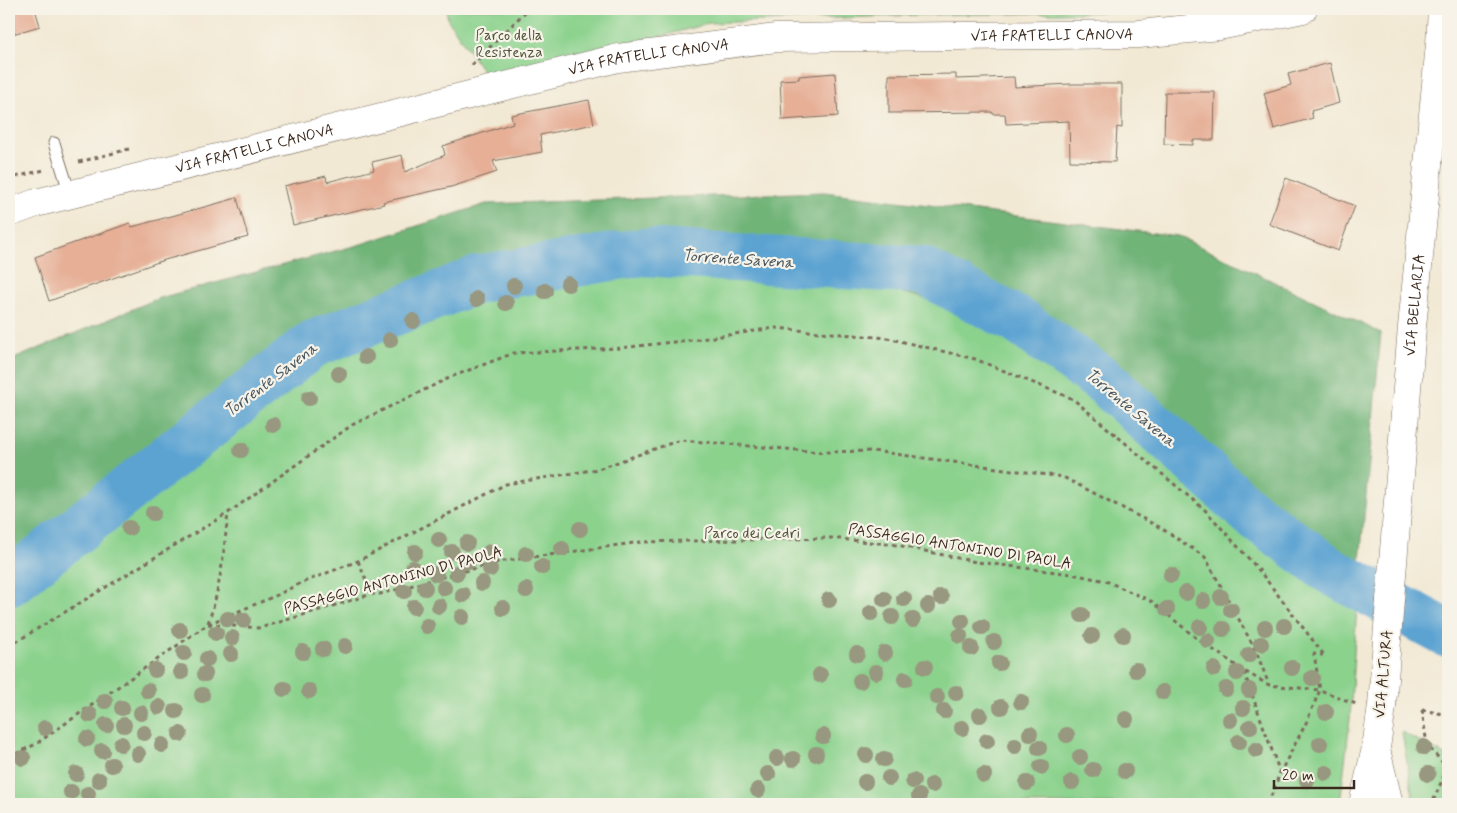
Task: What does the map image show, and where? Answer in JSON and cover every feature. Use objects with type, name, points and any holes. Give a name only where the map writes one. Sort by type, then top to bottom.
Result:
[{"type":"street","name":"VIA FRATELLI CANOVA","points":[[9,213],[70,195],[618,58],[776,38],[1139,34],[1219,26],[1303,9]]},
{"type":"street","name":"VIA BELLARIA","points":[[1390,600],[1412,327],[1442,9]]},
{"type":"street","name":"VIA ALTURA","points":[[1389,804],[1376,748],[1369,705],[1390,600]]},
{"type":"street","name":"VIA ALTURA","points":[[1363,804],[1376,748]]},
{"type":"lane","points":[[54,143],[70,195]]},
{"type":"path","points":[[464,68],[472,66],[528,9]]},
{"type":"path","points":[[9,180],[138,147]]},
{"type":"path","points":[[9,646],[228,513],[352,425],[451,377],[514,354],[620,348],[775,328],[887,338],[975,359],[1072,399],[1206,511],[1258,569],[1324,654],[1314,654],[1320,690],[1306,723],[1280,773],[1268,804]]},
{"type":"path","points":[[9,757],[36,744],[208,624],[301,583],[358,561],[506,484],[598,469],[680,440],[821,452],[873,452],[1063,477],[1161,528],[1206,557],[1256,651],[1269,685]]},
{"type":"path","points":[[208,624],[217,595],[228,513]]},
{"type":"path","name":"PASSAGGIO ANTONINO DI PAOLA","points":[[208,624],[260,628],[372,594],[380,594],[498,562],[640,542],[832,538],[897,545],[976,562],[1072,574],[1106,581],[1151,601],[1195,637],[1244,671],[1269,685],[1320,690],[1369,705]]},
{"type":"path","points":[[358,561],[372,594]]},
{"type":"path","points":[[1244,671],[1280,773]]},
{"type":"path","points":[[1432,804],[1443,778],[1444,765],[1427,746],[1422,710],[1428,713],[1448,716]]},
{"type":"green space","name":"Parco della Resistenza","points":[[446,9],[1213,9],[1203,11],[918,15],[709,23],[492,85],[448,20]]},
{"type":"green space","points":[[824,192],[1178,236],[1381,333],[1359,572],[1254,508],[1015,322],[781,261],[642,252],[479,279],[313,344],[105,507],[9,576],[9,361],[159,298],[358,245],[486,204]]},
{"type":"green space","name":"Parco dei Cedri","points":[[781,261],[1015,322],[1254,508],[1359,572],[1350,719],[1340,804],[9,804],[9,574],[313,344],[517,272]]},
{"type":"green space","points":[[1402,732],[1448,757],[1448,804],[1414,804]]},
{"type":"building","points":[[9,9],[35,9],[40,26],[9,35]]},
{"type":"building","points":[[1330,63],[1339,103],[1311,111],[1313,118],[1274,129],[1264,93],[1291,85],[1288,74]]},
{"type":"building","points":[[835,73],[838,116],[782,120],[780,80],[799,79],[799,76]]},
{"type":"building","points":[[956,74],[956,79],[1014,77],[1015,87],[1122,84],[1122,128],[1117,127],[1115,162],[1070,161],[1069,121],[1006,124],[1005,114],[993,114],[992,112],[889,113],[889,75]]},
{"type":"building","points":[[1165,92],[1215,92],[1214,140],[1193,140],[1193,145],[1164,144]]},
{"type":"building","points":[[589,100],[594,124],[540,135],[542,152],[493,161],[497,172],[451,187],[293,225],[284,186],[326,176],[327,182],[374,170],[372,162],[402,155],[405,172],[445,155],[443,146],[513,123],[511,115]]},
{"type":"building","points":[[1286,178],[1355,206],[1338,251],[1269,224]]},
{"type":"building","points":[[237,198],[248,237],[161,261],[49,301],[35,257],[130,223],[132,227]]},
{"type":"waterway","name":"Torrente Savena","points":[[9,583],[313,344],[479,279],[642,252],[921,270],[1017,320],[1104,381],[1252,514],[1331,571],[1448,634]]}]
